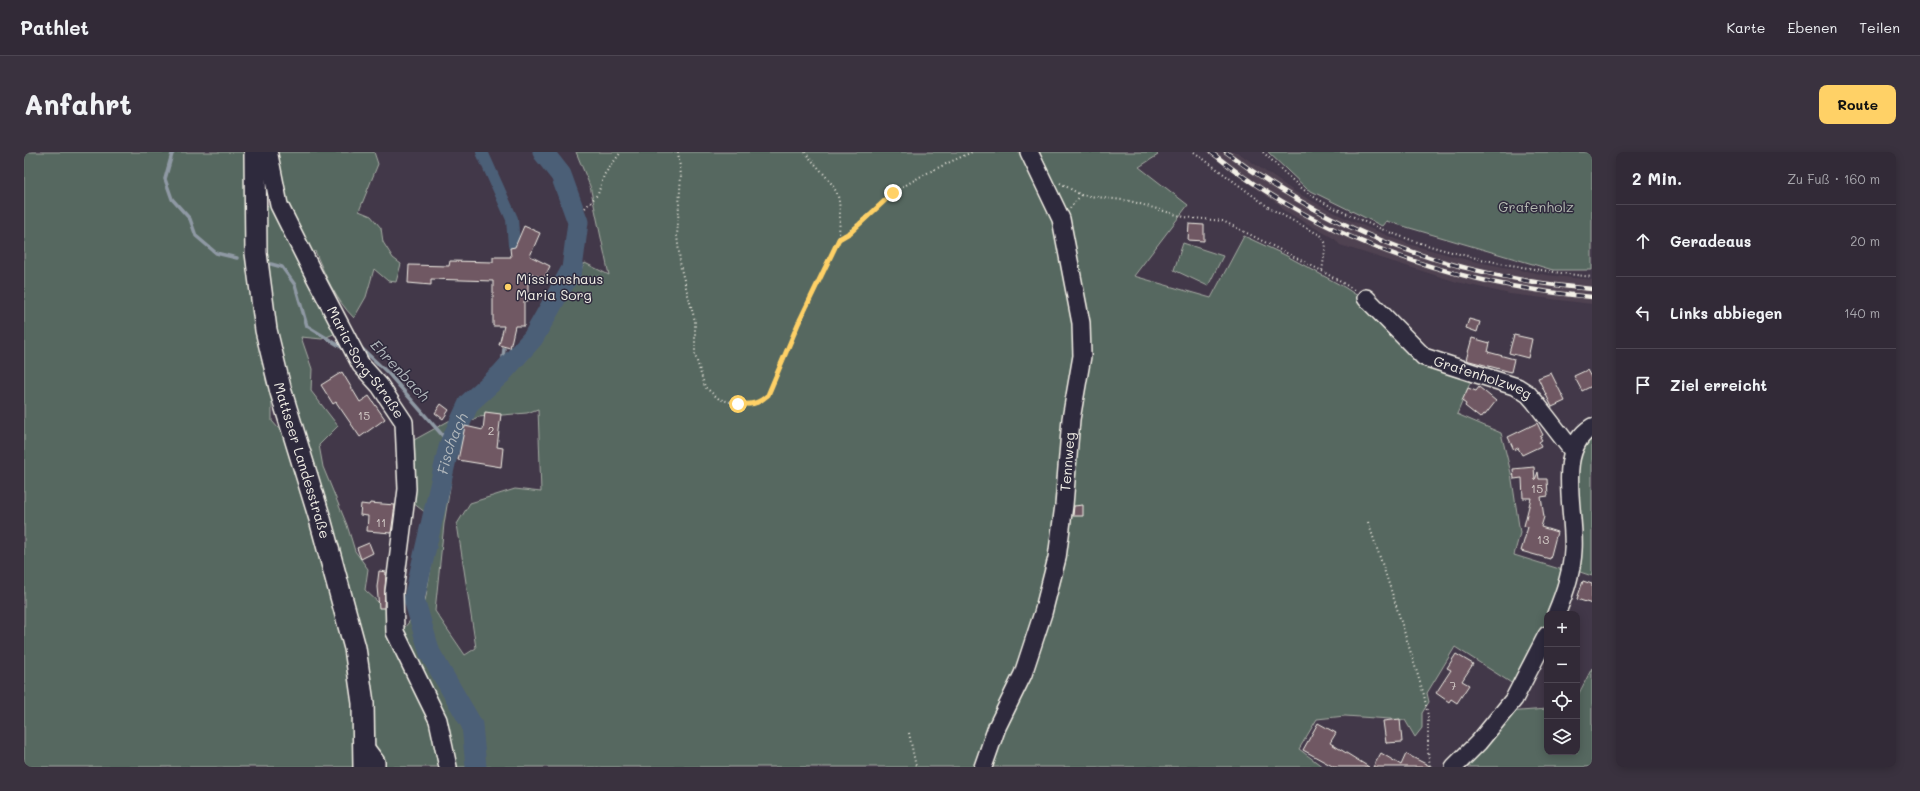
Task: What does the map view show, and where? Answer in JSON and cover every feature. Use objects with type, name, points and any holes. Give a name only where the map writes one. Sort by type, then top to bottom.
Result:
[{"type":"main road","name":"Mattseer Landesstraße","points":[[255,152],[256,253],[266,330],[281,392],[320,519],[354,648],[363,703],[364,767]]},
{"type":"street","name":"Maria-Sorg-Straße","points":[[265,152],[269,155],[279,204],[350,345],[361,366],[380,386],[404,422],[407,489],[394,592],[395,632],[438,720],[448,767]]},
{"type":"street","name":"Tennweg","points":[[983,767],[997,727],[1023,674],[1043,613],[1057,558],[1064,504],[1071,420],[1082,356],[1081,323],[1061,219],[1029,152]]},
{"type":"street","name":"Grafenholzweg","points":[[1366,298],[1424,357],[1517,387],[1528,394],[1572,450]]},
{"type":"street","points":[[1557,611],[1570,575],[1573,551],[1574,529],[1569,470],[1572,450],[1585,431],[1592,427]]},
{"type":"street","points":[[1454,767],[1479,742],[1514,699],[1544,641]]},
{"type":"street","points":[[364,746],[376,762],[376,767]]},
{"type":"path","points":[[585,208],[598,194],[604,175],[621,152]]},
{"type":"path","points":[[678,152],[681,175],[677,236],[681,269],[695,320],[695,355],[705,387],[719,399],[738,404],[752,405],[760,402],[768,395],[798,324],[839,239],[839,201],[836,191],[831,182],[804,152]]},
{"type":"path","points":[[839,239],[851,232],[893,193],[972,152]]},
{"type":"path","points":[[1194,152],[1219,172],[1271,209],[1322,236],[1326,244],[1322,271]]},
{"type":"path","points":[[1263,152],[1310,194],[1334,208],[1397,236],[1472,258],[1521,268],[1592,277]]},
{"type":"path","points":[[1081,195],[1130,201],[1184,217],[1223,221],[1322,271],[1366,298]]},
{"type":"path","points":[[1368,522],[1424,695],[1428,716],[1428,751],[1430,767]]},
{"type":"path","points":[[909,732],[916,767]]},
{"type":"shaded area","points":[[1207,152],[1237,152],[1295,192],[1347,219],[1408,244],[1467,260],[1546,275],[1592,280],[1592,304],[1510,294],[1457,282],[1340,245],[1335,239],[1283,210],[1280,205]]},
{"type":"green space","points":[[24,152],[248,152],[248,245],[266,381],[272,398],[272,421],[279,429],[301,431],[276,350],[260,205],[274,206],[277,152],[374,152],[378,164],[359,211],[371,216],[381,228],[383,242],[393,258],[401,264],[396,282],[388,281],[374,269],[366,297],[354,318],[336,295],[315,251],[301,262],[336,333],[322,339],[301,337],[312,369],[311,391],[338,426],[319,445],[323,467],[347,525],[355,551],[368,569],[365,590],[405,627],[425,601],[439,523],[413,503],[414,440],[474,407],[526,361],[585,263],[609,275],[590,186],[576,152],[1155,152],[1158,155],[1139,167],[1188,205],[1134,276],[1211,298],[1244,236],[1285,255],[1344,287],[1361,298],[1401,339],[1473,376],[1457,414],[1501,433],[1511,473],[1520,533],[1514,555],[1566,571],[1553,611],[1544,611],[1544,633],[1513,684],[1455,647],[1427,693],[1429,702],[1422,713],[1422,728],[1415,737],[1405,720],[1345,716],[1317,719],[1299,749],[1323,767],[24,767]],"holes":[[[538,409],[541,492],[515,489],[470,503],[457,524],[476,648],[465,655],[435,611],[444,524],[457,444],[464,424],[478,417],[527,413]]]},
{"type":"green space","name":"Grafenholz","points":[[1268,152],[1592,152],[1592,270],[1553,270],[1386,221],[1382,226],[1307,189]]},
{"type":"green space","points":[[1183,243],[1223,256],[1208,286],[1174,270]]},
{"type":"green space","points":[[1592,431],[1592,576],[1574,570],[1576,449]]},
{"type":"green space","points":[[1592,668],[1592,767],[1457,767],[1507,712],[1544,709],[1544,755],[1580,755],[1580,691]]},
{"type":"building","points":[[1189,224],[1204,225],[1204,241],[1188,240]]},
{"type":"building","name":"Missionshaus Maria Sorg","points":[[524,226],[540,233],[530,256],[550,266],[544,279],[528,272],[528,301],[524,301],[524,326],[515,326],[510,348],[499,345],[504,326],[493,326],[493,281],[431,279],[431,285],[408,283],[409,265],[449,266],[450,261],[493,262],[493,257],[511,257],[510,248],[515,247]]},
{"type":"building","points":[[1469,319],[1480,322],[1477,332],[1466,328]]},
{"type":"building","points":[[1514,335],[1532,339],[1528,358],[1509,353]]},
{"type":"building","points":[[1472,338],[1490,343],[1488,352],[1514,359],[1511,372],[1466,360]]},
{"type":"building","points":[[1587,370],[1592,379],[1592,386],[1582,391],[1574,376]]},
{"type":"building","points":[[342,372],[360,402],[369,396],[385,419],[360,437],[336,402],[333,404],[321,385]]},
{"type":"building","points":[[1551,373],[1565,401],[1552,407],[1538,378]]},
{"type":"building","points":[[1479,387],[1496,401],[1485,415],[1483,414],[1480,418],[1465,406],[1466,404],[1462,401],[1468,388],[1476,391]]},
{"type":"building","points":[[441,404],[449,410],[443,419],[435,413]]},
{"type":"building","points":[[485,412],[501,414],[497,447],[503,448],[501,467],[458,460],[465,426],[483,430]]},
{"type":"building","points":[[1537,423],[1543,435],[1540,437],[1542,440],[1539,442],[1541,446],[1522,455],[1518,448],[1514,450],[1508,437]]},
{"type":"building","points":[[1534,467],[1535,480],[1538,472],[1539,479],[1547,479],[1548,496],[1541,497],[1544,517],[1541,527],[1557,532],[1550,559],[1521,551],[1528,527],[1524,526],[1531,498],[1523,498],[1522,478],[1514,479],[1513,469]]},
{"type":"building","points":[[370,503],[395,505],[391,533],[367,531],[368,516],[360,515],[361,504],[369,505]]},
{"type":"building","points":[[1083,505],[1083,516],[1073,516],[1074,506]]},
{"type":"building","points":[[369,543],[373,553],[361,559],[357,548]]},
{"type":"building","points":[[379,571],[386,572],[384,608],[379,608],[377,587]]},
{"type":"building","points":[[1583,581],[1592,584],[1592,604],[1577,599]]},
{"type":"building","points":[[1456,654],[1473,664],[1462,681],[1469,685],[1457,703],[1451,699],[1449,702],[1436,693],[1451,670],[1447,668]]},
{"type":"building","points":[[1400,719],[1402,742],[1386,743],[1383,721]]},
{"type":"building","points":[[1318,723],[1336,733],[1330,743],[1369,767],[1334,767],[1303,750]]},
{"type":"building","points":[[1381,753],[1401,765],[1406,754],[1432,767],[1373,767]]},
{"type":"waterway","name":"Ehrenbach","points":[[174,152],[172,154],[165,179],[172,199],[190,219],[196,236],[216,253],[237,258]]},
{"type":"waterway","points":[[482,152],[512,219],[514,245]]},
{"type":"waterway","name":"Ehrenbach","points":[[476,767],[472,725],[430,653],[414,599],[450,444],[469,403],[501,374],[533,338],[572,269],[578,222],[561,175],[543,152]]},
{"type":"waterway","name":"Ehrenbach","points":[[271,264],[282,267],[295,285],[307,326],[343,348],[347,346]]},
{"type":"waterway","name":"Ehrenbach","points":[[356,343],[388,373],[450,444]]},
{"type":"waterway","points":[[501,374],[504,349]]},
{"type":"railway","points":[[1211,152],[1245,178],[1289,205],[1329,227],[1371,245],[1414,261],[1457,274],[1546,292],[1592,297]]},
{"type":"railway","points":[[1226,152],[1268,181],[1310,207],[1354,229],[1399,247],[1445,262],[1492,274],[1541,283],[1592,289]]},
{"type":"place","name":"Missionshaus Maria Sorg","points":[[508,287]]},
{"type":"route","points":[[738,404],[752,405],[760,402],[768,395],[798,324],[839,239],[851,232],[893,193]]},
{"type":"water label","name":"Fischach","points":[[454,444]]}]
